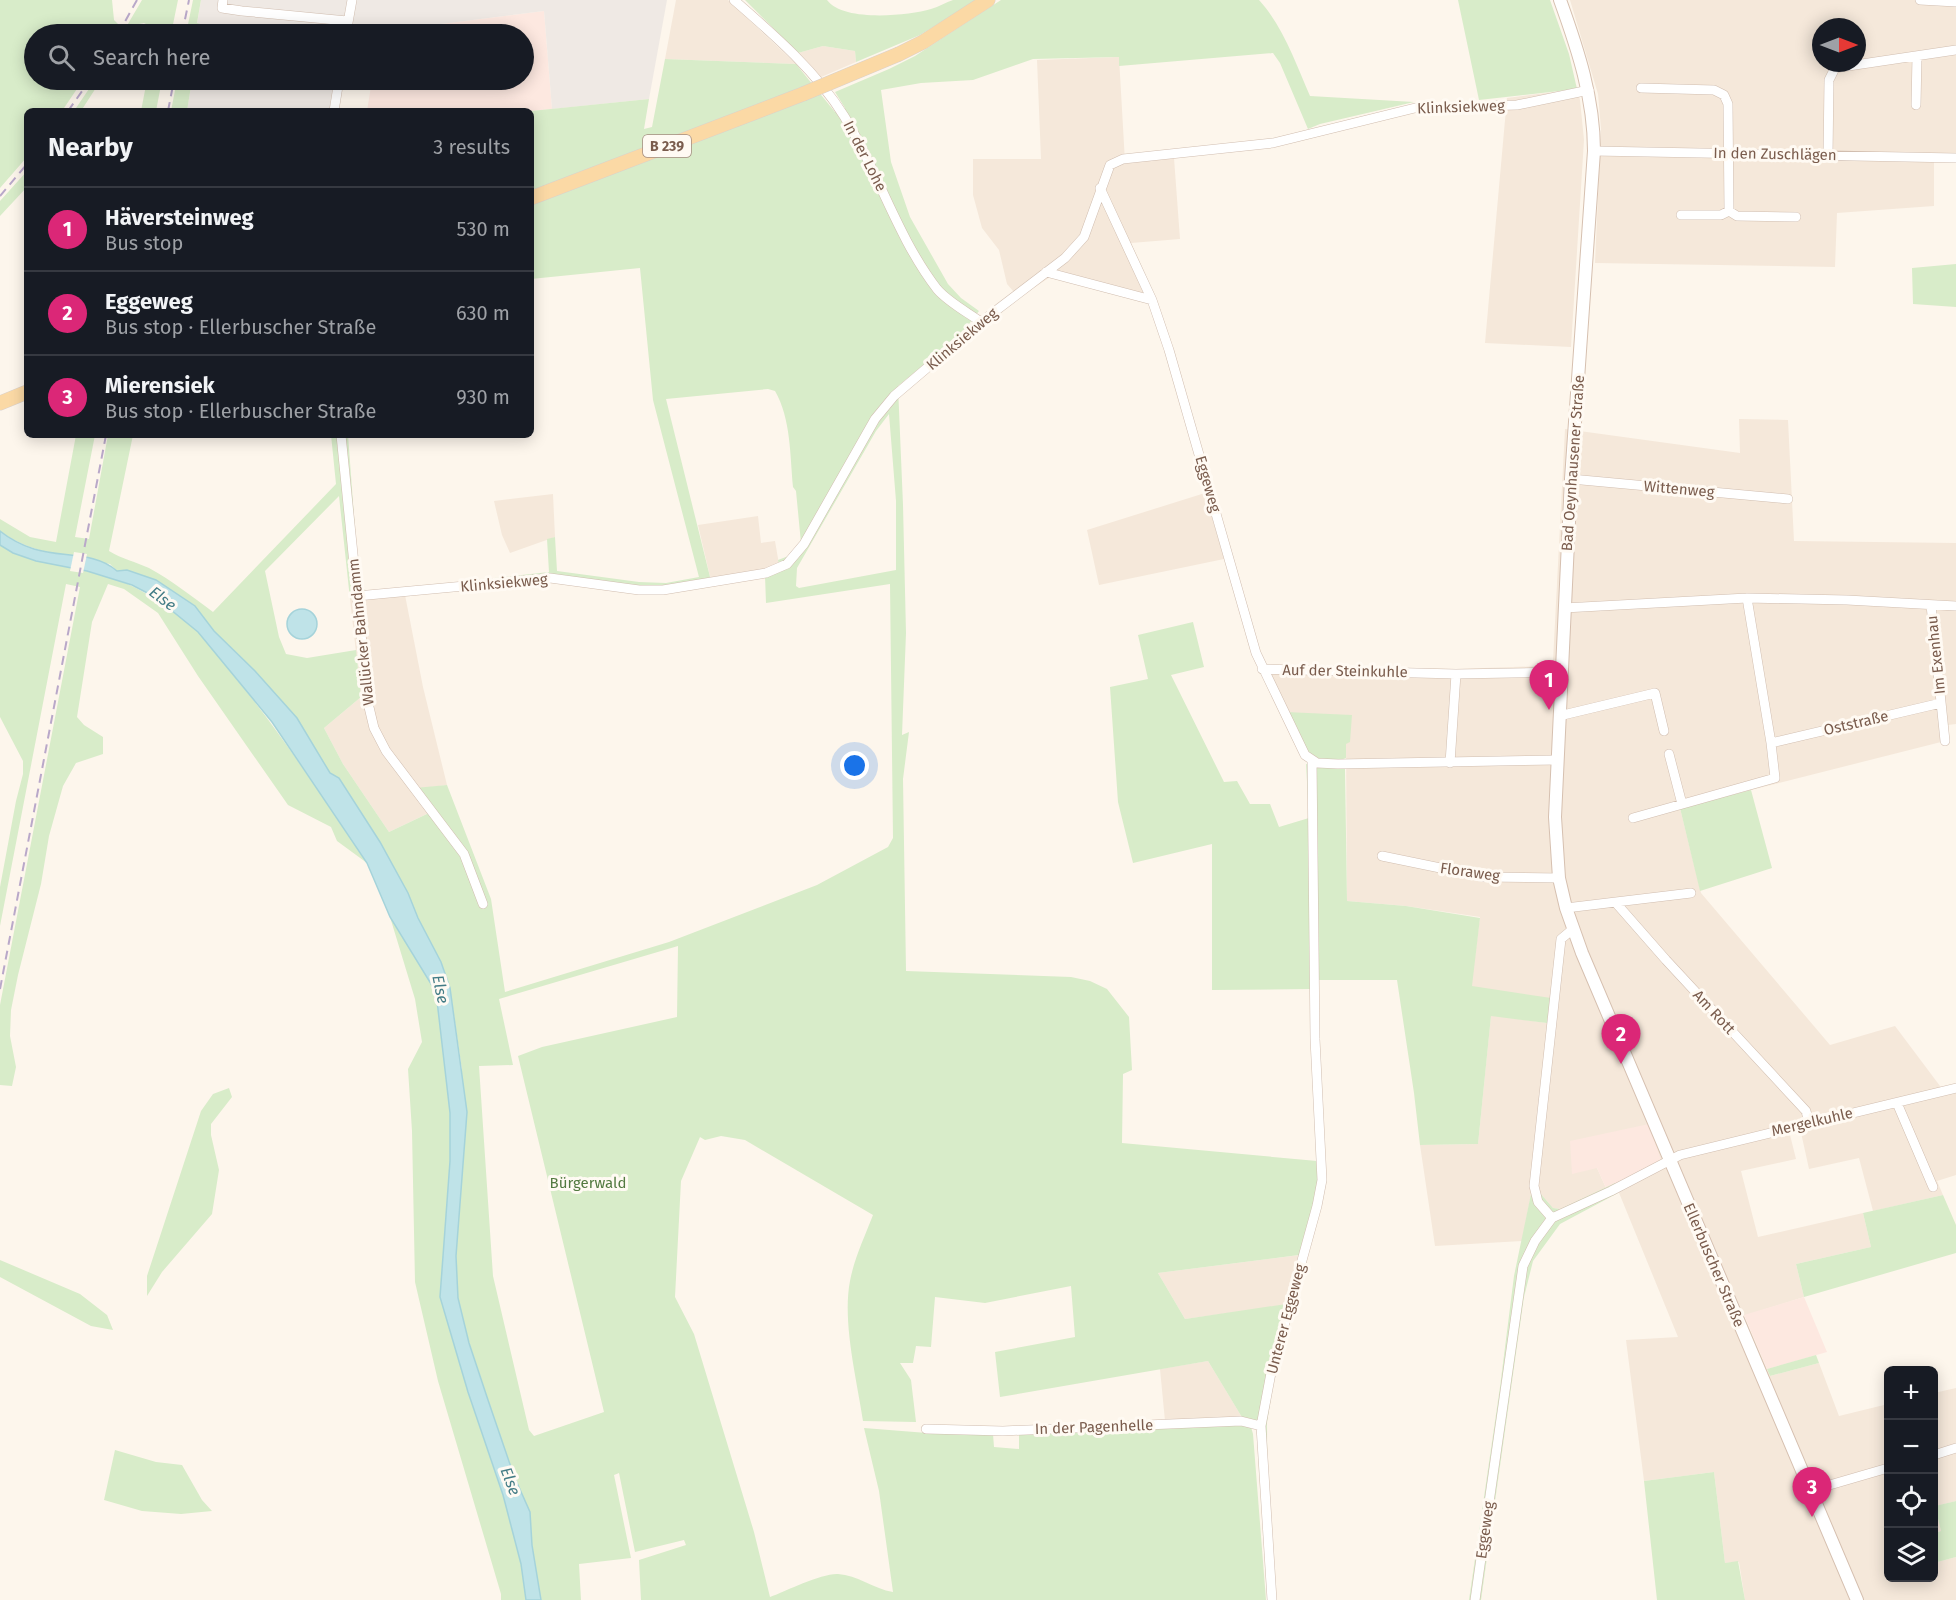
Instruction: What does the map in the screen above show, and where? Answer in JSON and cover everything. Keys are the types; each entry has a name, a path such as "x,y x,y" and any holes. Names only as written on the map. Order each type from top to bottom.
{"main road":[{"name":"B 239","path":"534,197 803,94 899,54 954,23 988,0"},
{"name":"Bad Oeynhausener Straße","path":"1560,0 1589,90 1594,151 1571,479 1555,817 1559,878 1573,929"},
{"path":"0,403 24,393"},
{"name":"Ellerbuscher Straße","path":"1573,929 1857,1600"}],"street":[{"path":"223,0 222,8 347,21"},
{"path":"347,24 352,0"},
{"name":"In der Lohe","path":"734,0 798,59 829,94 844,116 928,275 939,291 981,322"},
{"path":"1920,0 1956,2"},
{"path":"1828,156 1829,80 1835,68 1956,50"},
{"path":"1916,105 1917,56"},
{"path":"1641,88 1714,90 1724,95 1728,104 1730,211"},
{"path":"334,108 337,90"},
{"name":"Klinksiekweg","path":"357,596 550,578 639,590 663,590 766,573 787,564 804,543 881,411 894,396 981,322 1065,258 1084,237 1110,165 1123,159 1273,143 1415,108 1517,105 1589,90"},
{"name":"In den Zuschlägen","path":"1594,151 1956,158"},
{"name":"Eggeweg","path":"1100,188 1152,300 1169,350 1262,669"},
{"path":"1681,215 1721,215 1730,211"},
{"path":"1730,211 1737,216 1796,217"},
{"path":"1046,272 1152,300"},
{"name":"Wallücker Bahndamm","path":"341,438 368,703 374,728 386,751 464,854 483,904"},
{"name":"Wittenweg","path":"1571,479 1788,499"},
{"path":"1564,608 1747,598 1847,600 1956,606"},
{"path":"1633,818 1775,778 1747,598"},
{"name":"Im Exenhau","path":"1931,605 1945,741"},
{"name":"Auf der Steinkuhle","path":"1312,760 1303,752 1262,669 1456,674 1561,672"},
{"path":"1450,763 1456,674"},
{"path":"1559,716 1655,693 1664,731"},
{"name":"Oststraße","path":"1771,743 1941,703"},
{"path":"1669,754 1682,804"},
{"path":"1312,760 1338,764 1557,760"},
{"name":"Unterer Eggeweg","path":"1272,1600 1261,1426 1271,1373 1317,1206 1322,1179 1315,1039 1312,760"},
{"name":"Floraweg","path":"1382,856 1484,877 1559,878"},
{"path":"1566,908 1691,893"},
{"name":"Am Rott","path":"1616,903 1806,1111 1809,1123"},
{"path":"1552,1218 1538,1202 1534,1186 1561,939 1573,929"},
{"name":"Mergelkuhle","path":"1670,1161 1680,1155 1956,1088"},
{"path":"1897,1103 1934,1187"},
{"name":"Eggeweg","path":"1475,1600 1523,1266 1535,1241 1552,1218 1670,1161"},
{"name":"In der Pagenhelle","path":"926,1429 1003,1431 1241,1421 1253,1426 1261,1426"},
{"path":"1938,1454 1956,1448"},
{"path":"1809,1491 1884,1469"}],"shaded area":[{"path":"201,0 667,0 649,99 552,109 544,11 441,24 197,24"},
{"path":"676,0 728,0 796,64 665,59"},
{"path":"1570,0 1956,0 1956,161 1934,161 1934,206 1837,213 1835,267 1595,263 1601,129 1598,94"},
{"path":"544,11 552,109 534,111 534,108 367,108 370,90 534,90 534,24 440,24"},
{"path":"823,46 855,51 856,62 819,78 798,53"},
{"path":"1119,57 1125,162 1174,158 1180,239 1131,243 1156,301 1053,275 1019,298 1007,284 999,250 982,228 973,195 973,159 1041,159 1037,60"},
{"path":"1577,89 1584,140 1571,347 1485,343 1507,98"},
{"path":"190,90 332,90 329,108 187,108"},
{"path":"1739,419 1788,420 1794,541 1956,543 1956,724 1948,725 1949,740 1680,808 1701,893 1830,1045 1895,1026 1946,1094 1956,1092 1956,1175 1937,1181 1943,1195 1873,1211 1859,1158 1809,1169 1800,1128 1789,1131 1796,1159 1741,1171 1758,1237 1863,1213 1871,1247 1796,1264 1804,1297 1744,1316 1770,1376 1819,1363 1839,1416 1884,1405 1884,1582 1938,1582 1938,1562 1956,1557 1956,1600 1745,1600 1739,1562 1725,1563 1714,1472 1644,1481 1626,1340 1678,1337 1615,1183 1661,1160 1597,1168 1606,1188 1560,1209 1553,1208 1540,1193 1532,1189 1522,1241 1435,1246 1420,1145 1478,1144 1491,1015 1547,1023 1471,986 1480,917 1406,906 1347,901 1346,743 1286,712 1258,666 1456,669 1544,666 1553,661 1565,429 1740,453"},
{"path":"1205,493 1224,559 1099,585 1087,530"},
{"path":"553,494 555,537 510,553 502,535 494,501"},
{"path":"758,516 761,543 775,541 780,570 712,585 698,525"},
{"path":"405,595 423,687 447,785 416,789 433,811 389,832 343,764 324,728 361,697 350,599"},
{"path":"1649,1124 1661,1160 1606,1188 1597,1168 1572,1174 1570,1141"},
{"path":"1300,1255 1286,1305 1185,1319 1158,1273"},
{"path":"1804,1297 1827,1352 1767,1369 1744,1315"},
{"path":"1208,1361 1243,1419 1165,1421 1160,1369"},
{"path":"1956,1388 1956,1501 1938,1506 1938,1420 1938,1392"},
{"path":"1938,1516 1941,1531 1938,1532"}],"green space":[{"path":"0,0 112,0 114,20 118,24 24,24 24,90 76,90 64,108 24,108 24,160 0,188"},
{"path":"142,0 178,0 173,24 128,24"},
{"path":"193,0 201,0 197,23 200,24 188,24"},
{"path":"745,0 827,0 835,7 847,12 892,15 920,12 953,0 977,0 920,35 856,62 855,51 823,46 798,53"},
{"name":"Bürgerwald","path":"1001,0 1259,0 1282,33 1310,96 1414,102 1320,124 1308,129 1280,63 1273,53 1119,66 1119,57 1033,59 973,80 921,83 881,90 891,162 910,217 948,284 961,298 979,311 962,333 898,386 906,633 902,735 909,732 903,779 906,971 1071,977 1090,981 1107,989 1129,1017 1132,1070 1123,1074 1122,1143 1317,1161 1310,989 1212,990 1212,844 1133,863 1118,802 1110,687 1148,679 1138,635 1193,622 1204,667 1171,675 1224,782 1237,781 1250,804 1270,804 1279,827 1309,818 1306,764 1345,769 1347,901 1406,906 1480,918 1472,986 1551,998 1547,1023 1491,1016 1478,1144 1420,1145 1397,980 1319,980 1318,1038 1325,1164 1274,1377 1267,1423 1268,1600 1258,1422 1243,1419 1208,1361 1000,1397 995,1352 1075,1337 1071,1286 985,1303 935,1297 931,1347 916,1346 913,1363 900,1363 911,1380 916,1422 863,1421 851,1351 848,1297 854,1264 873,1215 745,1140 721,1136 705,1140 700,1137 681,1181 675,1297 694,1334 754,1532 770,1597 831,1574 852,1577 893,1592 879,1491 864,1428 927,1433 993,1434 994,1447 1019,1449 1019,1434 1237,1424 1251,1427 1253,1434 1266,1600 641,1600 639,1560 686,1545 684,1540 635,1552 619,1473 614,1475 631,1558 579,1564 581,1600 541,1600 532,1545 530,1512 514,1476 488,1400 469,1343 458,1298 455,1256 460,1193 462,1070 450,988 441,962 408,893 380,842 339,778 330,773 297,718 255,671 214,631 195,606 156,580 127,570 117,571 110,564 39,550 12,539 0,531 0,519 30,537 56,542 75,438 94,438 75,537 89,539 107,438 132,438 109,551 149,568 213,612 336,484 331,438 348,438 359,583 369,592 549,572 547,539 555,537 557,571 639,582 666,583 699,577 653,400 640,268 534,279 534,111 649,99 644,129 652,127 665,59 796,64 835,112 845,108 835,92 915,56","holes":["768,389 775,391 787,425 801,543 791,555 778,560 780,570 765,576 766,603 890,584 893,838 888,847 817,885 669,942 505,992 491,899 447,785 415,788 429,813 389,832 343,764 324,728 361,697 356,650 307,658 286,654 279,637 265,571 339,496 350,599 550,579 663,592 712,585 666,399","889,414 896,501 896,570 799,588 796,586 797,568 876,431","678,946 677,1017 542,1047 518,1056 604,1412 534,1436 529,1430 493,1276 479,1066 513,1065 499,999","1299,1255 1286,1304 1185,1319 1158,1273"]},
{"path":"1458,0 1550,0 1569,54 1577,89 1479,100"},
{"path":"88,90 95,90 83,108 76,108"},
{"path":"145,90 160,90 157,108 142,108"},
{"path":"175,90 190,90 187,108 172,108"},
{"path":"24,174 24,190 0,216 0,201"},
{"path":"1956,264 1956,307 1913,304 1912,268"},
{"path":"0,545 32,559 118,580 150,596 191,625 214,649 272,725 367,863 337,841 331,827 288,805 198,676 158,613 124,589 108,584 92,622 77,717 84,725 103,737 103,754 76,763 63,786 49,836 41,884 11,1010 10,1036 16,1067 12,1086 0,1085 0,1005 80,587 66,584 0,926 0,887 23,774 23,761 0,717"},
{"path":"1286,712 1352,715 1350,742 1346,744 1346,758 1327,761 1309,755"},
{"path":"1751,790 1772,868 1700,891 1680,808"},
{"path":"390,917 436,992 450,1113 450,1161 440,1297 468,1392 503,1495 521,1564 526,1600 501,1600 438,1381 415,1282 412,1131 408,1069 422,1042 415,999"},
{"path":"229,1088 232,1097 211,1124 211,1135 219,1170 212,1214 162,1272 147,1296 147,1276 201,1111 213,1094"},
{"path":"1615,1183 1618,1193 1560,1224 1533,1261 1524,1297 1481,1600 1469,1600 1514,1276 1532,1189 1540,1193 1553,1208 1560,1209"},
{"path":"1943,1195 1956,1225 1956,1253 1804,1297 1796,1264 1871,1247 1863,1213"},
{"path":"0,1260 80,1294 107,1315 113,1330 91,1326 0,1277"},
{"path":"1816,1355 1819,1363 1770,1376 1767,1369"},
{"path":"115,1450 156,1462 182,1465 202,1500 212,1511 181,1514 142,1511 104,1500"},
{"path":"1714,1472 1725,1563 1738,1561 1745,1600 1657,1600 1644,1481"},
{"path":"1956,1501 1956,1557 1938,1562 1938,1532 1941,1531 1938,1505"}],"water":[{"name":"Else","path":"0,531 16,542 34,549 98,560 117,571 127,570 156,580 195,606 214,631 255,671 297,718 330,773 339,778 380,842 408,893 441,962 450,988 467,1112 456,1256 458,1298 469,1343 488,1400 514,1476 530,1512 532,1545 541,1600 526,1600 521,1564 503,1495 468,1392 440,1297 450,1161 450,1113 436,992 390,917 367,863 272,722 198,632 155,597 132,585 87,571 36,561 13,553 0,545"},
{"path":"302,609 313,613 317,624 313,635 302,639 291,635 287,624 291,613"}],"pier":[{"path":"74,552 87,554 83,573 70,571"}],"railway":[{"path":"124,24 137,0"},
{"path":"184,24 189,0"},
{"path":"70,108 83,90"},
{"path":"169,108 172,90"},
{"path":"0,196 24,168"},
{"path":"0,989 105,438"}],"place":[{"name":"Häversteinweg","path":"1549,710"},
{"name":"Eggeweg","path":"1621,1064"},
{"name":"Mierensiek","path":"1812,1517"}]}
